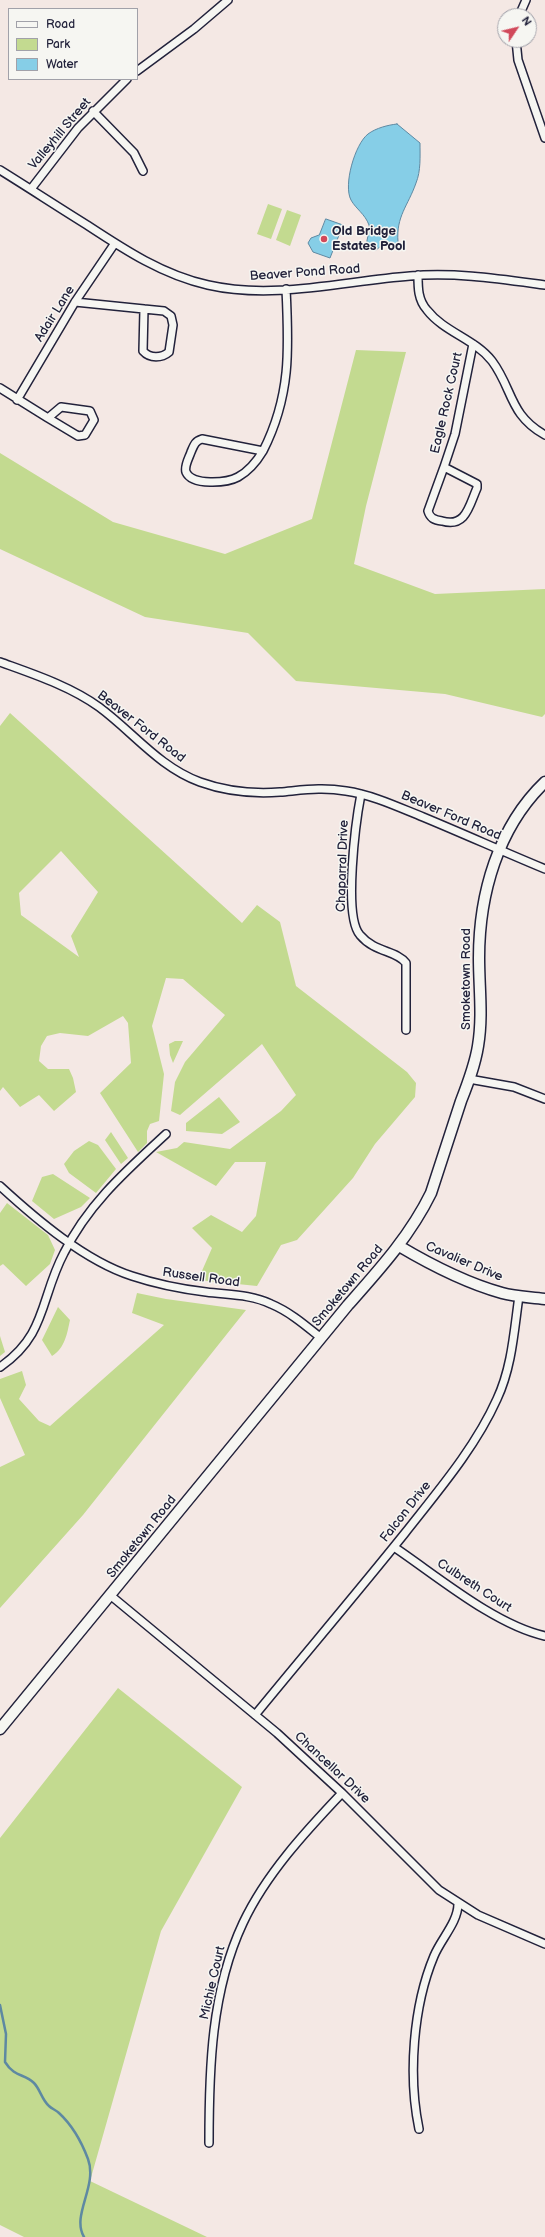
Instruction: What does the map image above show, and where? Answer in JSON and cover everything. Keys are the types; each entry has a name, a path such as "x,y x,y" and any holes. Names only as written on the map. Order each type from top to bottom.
{"main road":[{"name":"Smoketown Road","path":"0,1729 321,1338 399,1246 415,1223 430,1193 469,1079 481,1030 479,960 481,919 490,875 499,849 517,816 545,782"},
{"name":"Cavalier Drive","path":"399,1246 455,1276 503,1293 545,1299"}],"street":[{"path":"138,70 194,29 228,0"},
{"path":"517,48 518,60 545,138"},
{"name":"Valleyhill Street","path":"30,189 58,152 93,111 126,80"},
{"path":"93,111 134,153 143,171"},
{"name":"Beaver Pond Road","path":"0,170 115,243 153,265 194,281 238,289 286,289 418,275 475,276 545,285"},
{"name":"Adair Lane","path":"18,400 76,302 115,243"},
{"path":"418,275 419,295 426,309 473,344 492,361 513,405 521,415 545,434"},
{"path":"263,451 202,438 194,444 185,466 186,471 191,478 198,480 228,481 249,469 263,451 278,419 285,385 287,328 286,289"},
{"path":"76,302 164,311 171,316 173,325 169,352 166,355 157,357 146,354 144,351 144,309"},
{"name":"Eagle Rock Court","path":"444,467 477,484 477,488 463,518 456,523 451,524 435,520 428,511 455,434 473,344"},
{"path":"0,388 18,400 48,418 78,436 82,436 92,425 94,420 93,415 88,410 70,407 61,407 48,418"},
{"name":"Beaver Ford Road","path":"0,662 55,683 86,699 122,726 165,763 198,781 240,791 280,792 310,788 326,788 361,794 382,800 545,869"},
{"name":"Chaparral Drive","path":"361,794 353,842 353,919 358,934 367,943 376,949 397,955 406,963 406,1030"},
{"path":"469,1079 514,1087 545,1099"},
{"path":"0,1367 22,1349 32,1336 39,1322 55,1272 69,1243 107,1190 166,1134"},
{"name":"Russell Road","path":"0,1186 69,1243 109,1267 149,1282 186,1290 236,1294 270,1303 292,1314 321,1338"},
{"name":"Falcon Drive","path":"255,1715 394,1547 459,1462 488,1418 498,1399 512,1349 519,1296"},
{"name":"Culbreth Court","path":"394,1547 498,1618 518,1628 545,1636"},
{"name":"Chancellor Drive","path":"110,1595 255,1715 342,1792 422,1875 458,1904 498,1925 545,1944"},
{"name":"Michie Court","path":"209,2143 209,2092 215,2022 223,1981 236,1940 247,1915 266,1884 308,1830 342,1792"},
{"path":"419,2129 413,2096 413,2072 421,2001 434,1957 458,1913 458,1904"}],"green space":[{"path":"268,204 282,209 271,239 257,234"},
{"path":"287,210 301,215 290,246 276,240"},
{"path":"356,350 406,352 366,506 354,564 435,594 545,589 545,714 542,717 445,694 296,681 248,633 145,617 0,549 0,453 113,522 225,554 312,519"},
{"path":"10,713 242,923 257,905 280,922 296,986 407,1072 416,1083 415,1097 375,1144 353,1178 297,1240 281,1245 257,1286 198,1280 212,1248 192,1228 211,1215 242,1232 256,1216 266,1162 235,1162 216,1186 156,1152 177,1148 184,1142 230,1149 281,1111 296,1095 262,1044 180,1115 171,1111 175,1082 185,1062 225,1015 183,979 166,978 152,1026 164,1074 159,1121 150,1124 147,1131 147,1143 138,1152 100,1093 131,1063 128,1023 123,1016 88,1036 60,1033 47,1036 41,1046 39,1061 48,1069 69,1069 73,1078 76,1092 54,1111 39,1095 20,1107 3,1087 0,1091 0,726","holes":["61,851 98,892 71,936 79,957 21,915 19,893"]},
{"path":"175,1041 183,1041 173,1063 170,1055 169,1044"},
{"path":"219,1097 240,1122 222,1134 186,1131 186,1123"},
{"path":"111,1132 128,1158 121,1164 105,1140"},
{"path":"89,1141 98,1145 116,1169 96,1193 69,1173 64,1164 74,1151"},
{"path":"53,1174 90,1198 81,1207 54,1219 32,1201 42,1177"},
{"path":"7,1203 48,1235 55,1250 50,1264 26,1286 3,1264 0,1266 0,1213"},
{"path":"137,1293 166,1299 246,1310 83,1515 0,1608 0,1467 25,1455 0,1398 0,1379 22,1371 26,1385 19,1399 39,1421 50,1426 164,1325 132,1313"},
{"path":"58,1307 70,1320 63,1345 52,1356 42,1340"},
{"path":"0,1336 5,1352 0,1356"},
{"path":"118,1688 242,1787 161,1931 90,2181 207,2237 24,2237 0,2225 0,1838"}],"water":[{"path":"397,124 420,143 419,174 413,191 403,211 399,225 398,242 393,245 381,246 376,250 368,249 367,243 369,225 351,200 348,185 349,175 355,155 363,139 375,130"},
{"name":"Old Bridge Estates Pool","path":"326,219 343,225 330,258 313,252 308,243 311,238 319,235"}],"waterway":[{"path":"0,2005 6,2034 5,2062 12,2071 34,2083 47,2104 64,2118 80,2141 88,2159 90,2179 81,2219 81,2228 84,2237"}],"place":[{"name":"Old Bridge Estates Pool","path":"324,239"}]}
